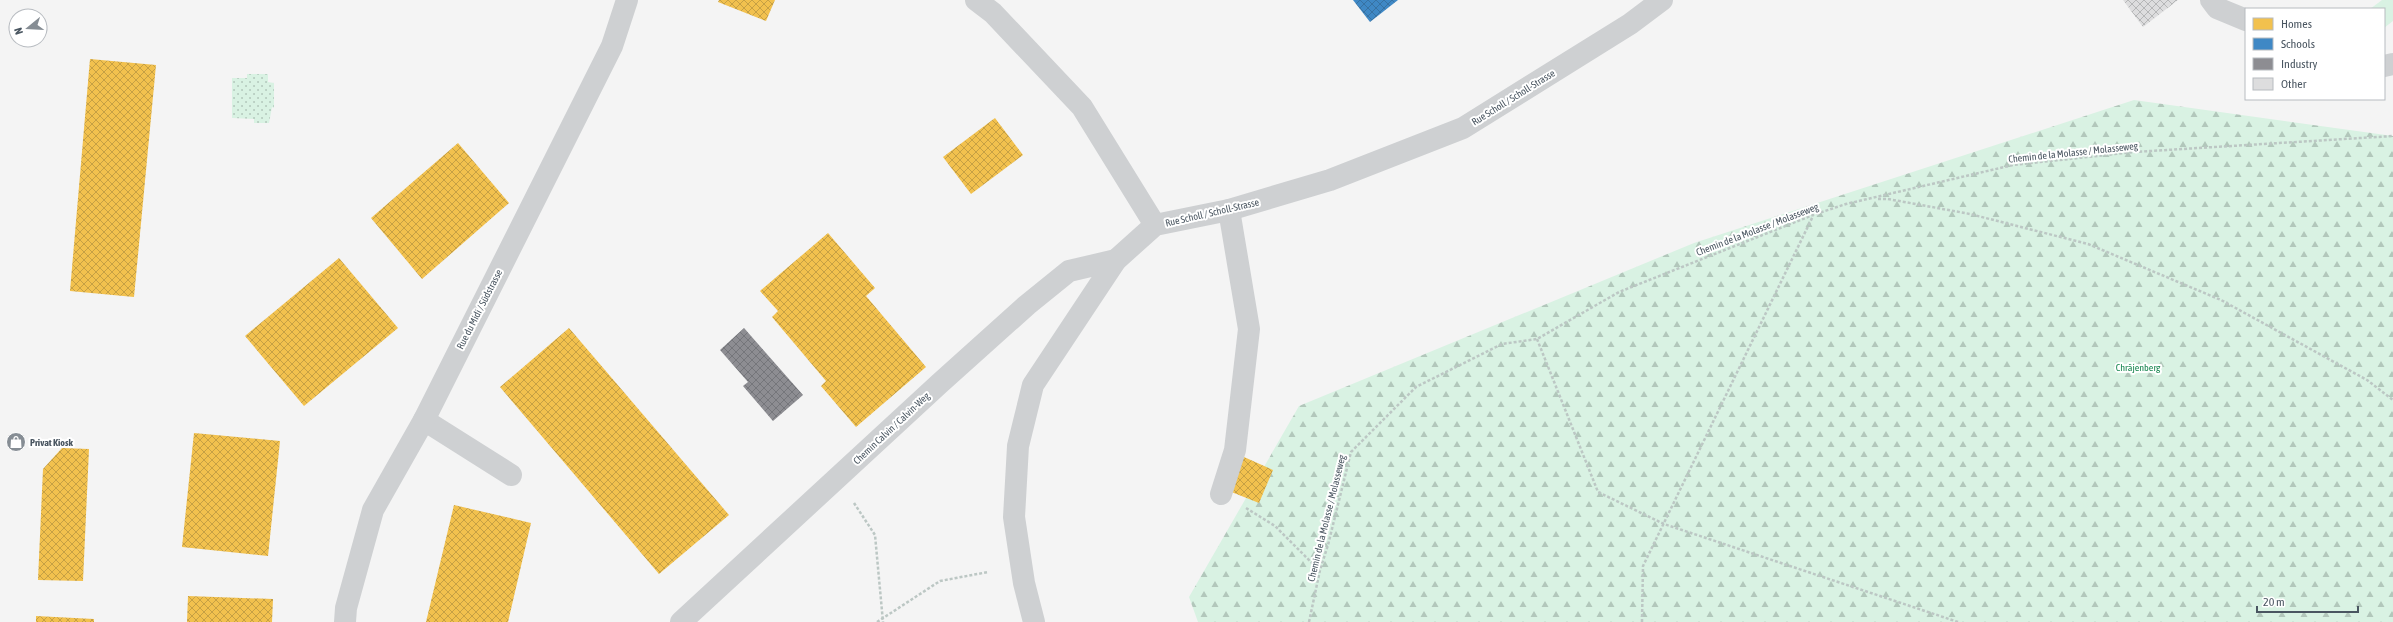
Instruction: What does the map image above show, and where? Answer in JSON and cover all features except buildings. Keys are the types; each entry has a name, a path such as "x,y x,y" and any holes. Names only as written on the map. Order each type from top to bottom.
{"street":[{"name":"Rue du Midi / Südstrasse","path":"345,622 346,608 373,510 424,420 612,46 626,0"},
{"path":"976,0 993,13 1082,107 1156,225"},
{"name":"Rue Scholl / Scholl-Strasse","path":"1034,622 1024,584 1014,517 1018,446 1033,384 1116,260 1156,225 1230,210 1330,180 1463,128 1630,24 1662,0"},
{"path":"2211,0 2218,8 2245,20"},
{"path":"1221,494 1235,450 1249,329 1230,210"},
{"name":"Chemin Calvin / Calvin-Weg","path":"681,622 837,477 1027,305 1070,271 1116,260"},
{"path":"424,420 511,476"}],"path":[{"name":"Chemin de la Molasse / Molasseweg","path":"1309,622 1320,570 1328,545 1351,452 1416,387 1502,344 1537,339 1619,292 1813,215 1846,204 2013,165 2134,152 2393,136"},
{"path":"1872,199 1888,199 1970,214 2088,244 2221,300 2367,380 2393,400"},
{"path":"1642,622 1643,566 1813,215"},
{"path":"1537,339 1598,492 1664,524 1958,622"},
{"path":"837,477 875,536 883,622"},
{"path":"1221,494 1276,526 1320,570"},
{"path":"877,622 940,581 988,572"}],"green space":[{"path":"2382,0 2393,0 2393,21 2385,27 2385,8 2371,8"},
{"path":"247,74 268,74 268,82 274,83 274,108 272,107 269,123 254,123 254,119 232,118 232,78 247,78"},
{"name":"Chräjenberg","path":"2134,100 2393,136 2393,622 1198,622 1189,597 1299,406 1694,243"}],"place":[{"name":"Privat Kiosk","path":"16,442"}]}
